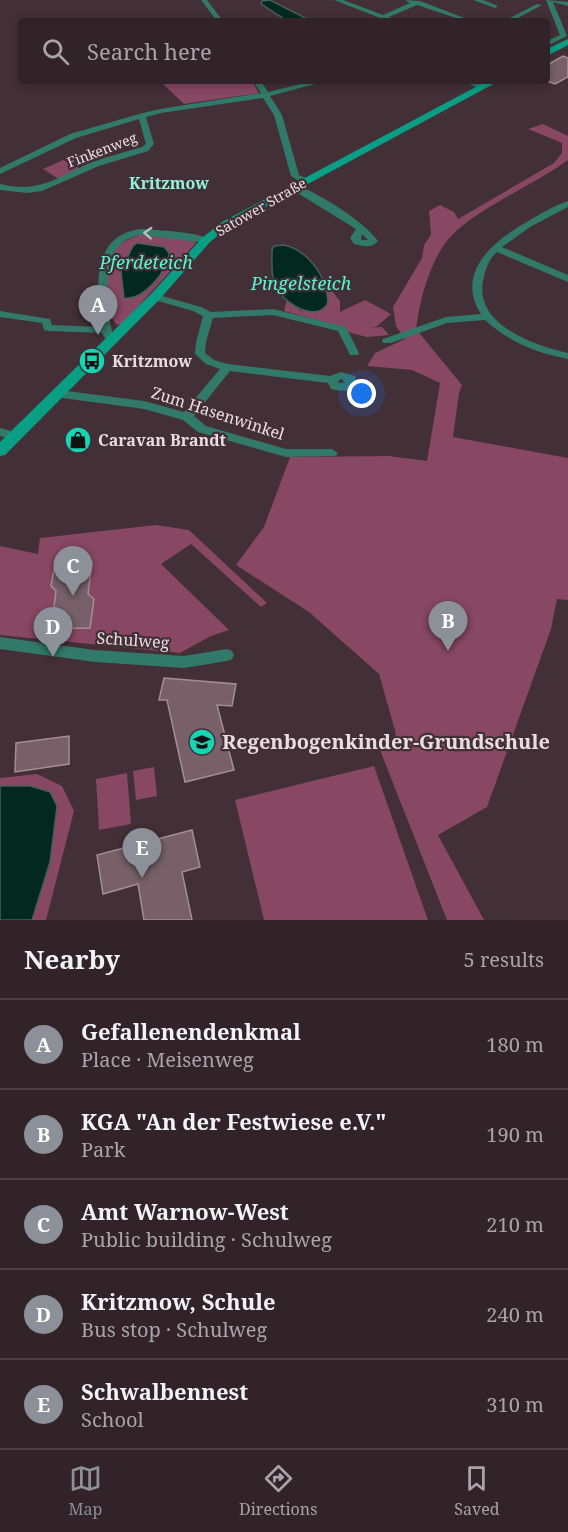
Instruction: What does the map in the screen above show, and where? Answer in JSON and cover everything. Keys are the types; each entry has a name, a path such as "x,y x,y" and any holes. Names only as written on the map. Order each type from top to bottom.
{"main road":[{"path":"550,51 568,42"},
{"name":"Satower Straße","path":"0,451 59,394 109,336 155,297 206,240 226,224 488,84"}],"street":[{"path":"204,0 218,18"},
{"path":"337,0 384,17 419,1"},
{"path":"408,0 419,1 462,18"},
{"path":"476,0 495,6"},
{"path":"549,0 564,36 550,43"},
{"path":"556,0 568,2"},
{"path":"512,18 536,2 551,8"},
{"path":"259,84 278,116 295,176 305,181"},
{"name":"Finkenweg","path":"0,171 73,136 142,116 182,106 265,95 310,84"},
{"path":"474,84 483,87"},
{"name":"Finkenweg","path":"0,187 22,192 31,191 46,187 95,164 146,149 150,144 142,116"},
{"path":"294,187 361,229"},
{"path":"568,204 544,215 489,254 477,278 475,288 480,306 487,317 499,328 524,343 568,356"},
{"path":"0,314 46,321 48,328 109,336 103,273 106,259 112,248 125,237 144,231 206,240"},
{"path":"496,248 568,279"},
{"path":"155,297 198,309 209,315 273,312 342,329 354,353"},
{"path":"209,315 200,354 210,362 227,367 332,380"},
{"path":"387,341 446,320 487,317"},
{"path":"187,417 227,367"},
{"name":"Zum Hasenwinkel","path":"59,394 144,405 187,417 202,429 286,453 332,453"},
{"path":"0,432 15,436"},
{"name":"Schulweg","path":"0,643 95,656 184,662 227,655"}],"shaded area":[{"path":"163,84 254,84 259,93 184,104"},
{"path":"543,124 568,136 568,160 496,203 455,232 439,252 433,264 420,304 416,329 462,385 453,437 568,458 568,600 557,599 551,629 487,807 438,835 484,920 447,920 378,745 393,739 396,734 379,674 309,612 236,565 264,527 290,457 389,456 427,461 440,383 412,370 367,366 375,353 405,339 396,326 393,307 422,258 424,245 431,235 429,211 440,205 454,212 458,219 554,163 562,153 562,143 528,129"},
{"path":"63,160 83,170 62,181 43,169"},
{"path":"144,234 196,243 122,324 117,325 111,315 108,302 109,263 117,248 124,242"},
{"path":"324,281 340,301 340,312 365,300 391,314 376,327 369,328 382,327 389,335 367,337 351,333 339,326 284,311 287,300 301,311 328,300"},
{"path":"156,525 189,530 267,603 261,607 191,544 161,564 229,630 211,636 180,653 0,635 0,546 38,554 40,538"},
{"path":"374,766 428,920 264,920 235,800"},
{"path":"154,767 157,796 136,800 133,771"},
{"path":"127,773 131,824 99,830 96,779"},
{"path":"37,774 62,786 74,811 46,920 0,920 0,778"}],"water":[{"path":"270,0 305,18 282,18 261,4 262,1"},
{"name":"Pferdeteich","path":"137,243 164,247 169,253 168,260 159,276 146,290 131,298 124,298 121,271 133,246"},
{"name":"Pingelsteich","path":"284,245 305,256 321,275 328,301 327,305 319,311 311,312 295,306 277,289 272,275 272,250 274,246"},
{"path":"0,786 30,786 50,792 57,806 50,862 32,920 0,920"}],"building":[{"path":"563,56 568,58 568,77 555,84 550,82 550,63"},
{"path":"92,562 88,594 94,599 90,628 51,629 56,591 51,586 55,564"},
{"name":"Regenbogenkinder-Grundschule","path":"164,678 236,684 232,706 217,705 234,770 185,782 167,700 159,700"},
{"path":"69,736 69,764 15,772 16,743"},
{"path":"192,830 200,867 182,872 192,920 144,920 138,884 103,894 97,855"}],"place":[{"name":"Gefallenendenkmal","path":"98,335"},
{"name":"Kritzmow","path":"92,361"},
{"name":"Caravan Brandt","path":"78,440"},
{"name":"Amt Warnow-West","path":"73,596"},
{"name":"KGA \"An der Festwiese e.V.\"","path":"448,651"},
{"name":"Kritzmow, Schule","path":"53,657"},
{"name":"Regenbogenkinder-Grundschule","path":"202,742"},
{"name":"Schwalbennest","path":"142,878"}],"district":[{"name":"Kritzmow","path":"169,183"}]}
